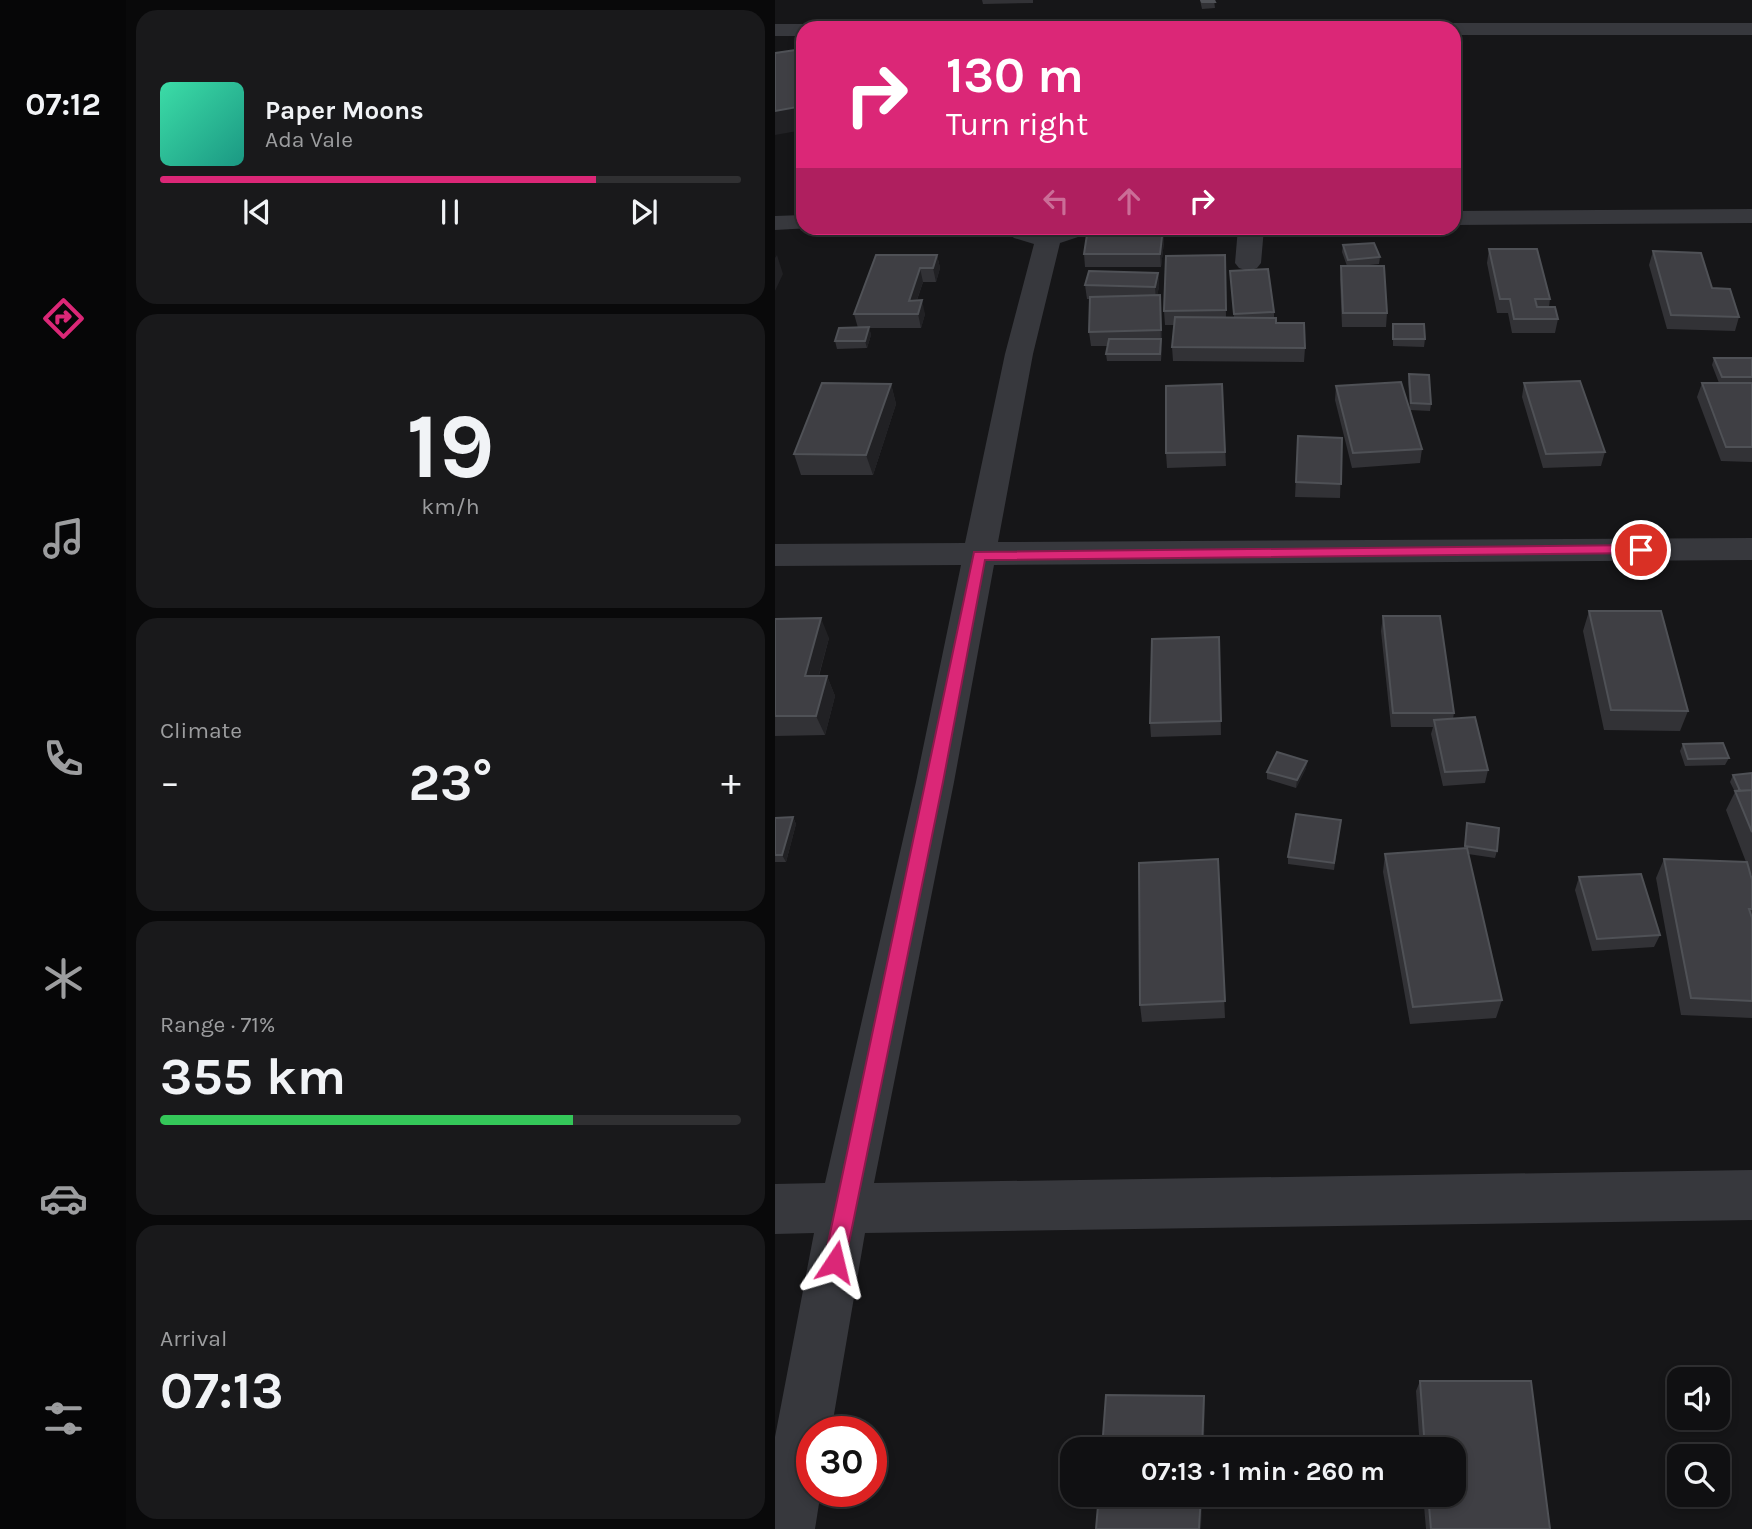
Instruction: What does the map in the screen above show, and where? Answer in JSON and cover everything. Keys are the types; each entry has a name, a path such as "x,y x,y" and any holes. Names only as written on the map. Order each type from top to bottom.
{"street":[{"path":"1461,29 1752,29"},
{"path":"775,30 796,30"},
{"path":"1461,218 1752,216"},
{"path":"775,223 796,222"},
{"path":"786,1529 844,1209 935,782 1019,354 1046,235"},
{"path":"1248,263 1250,235"},
{"path":"775,555 1752,549"},
{"path":"775,1209 1752,1195"}],"building":[{"path":"796,50 796,107 775,111 775,53"},
{"path":"1087,235 1162,235 1160,254 1084,254"},
{"path":"1374,243 1380,257 1348,260 1343,245"},
{"path":"1489,249 1537,249 1550,299 1535,299 1537,307 1555,307 1558,319 1514,319 1510,299 1500,299"},
{"path":"1653,251 1701,253 1712,288 1730,289 1739,317 1671,315"},
{"path":"876,255 937,255 933,268 920,268 909,301 922,300 918,314 854,314"},
{"path":"1225,255 1226,310 1164,311 1166,256"},
{"path":"1341,266 1384,266 1387,313 1343,313"},
{"path":"1268,269 1274,312 1234,314 1230,271"},
{"path":"1089,271 1158,273 1155,287 1085,285"},
{"path":"1160,295 1161,330 1089,332 1090,297"},
{"path":"1175,317 1276,318 1276,323 1304,323 1305,348 1172,347"},
{"path":"1393,324 1424,324 1425,339 1393,339"},
{"path":"869,327 865,341 835,341 839,328"},
{"path":"1109,339 1161,339 1160,354 1106,354"},
{"path":"1714,358 1752,358 1752,377 1722,377"},
{"path":"1409,374 1429,375 1431,404 1411,403"},
{"path":"1580,381 1605,452 1546,454 1524,383"},
{"path":"1401,382 1422,449 1353,453 1336,386"},
{"path":"822,383 891,384 866,455 794,454"},
{"path":"1702,383 1752,383 1752,447 1726,447"},
{"path":"1222,384 1225,452 1166,453 1166,386"},
{"path":"1298,436 1342,438 1341,484 1296,482"},
{"path":"1589,611 1661,611 1688,711 1611,710"},
{"path":"1383,616 1440,616 1454,713 1393,713"},
{"path":"821,618 805,676 827,676 816,716 775,716 775,619"},
{"path":"1219,637 1221,721 1150,723 1152,639"},
{"path":"1475,717 1488,770 1445,772 1434,720"},
{"path":"1723,743 1729,758 1688,759 1683,744"},
{"path":"1277,752 1307,761 1297,780 1267,772"},
{"path":"1752,773 1752,790 1740,791 1733,775"},
{"path":"1752,790 1752,832 1735,791"},
{"path":"1296,814 1341,820 1334,863 1288,857"},
{"path":"793,817 782,855 775,855 775,818"},
{"path":"1467,823 1499,828 1497,851 1465,846"},
{"path":"1467,848 1502,1000 1413,1007 1385,854"},
{"path":"1218,859 1225,1001 1140,1005 1139,863"},
{"path":"1664,859 1747,862 1752,880 1752,909 1749,909 1752,918 1752,1001 1691,998"},
{"path":"1641,874 1660,935 1597,939 1579,877"},
{"path":"1420,1381 1531,1381 1550,1529 1431,1529 1429,1507 1466,1507 1466,1437 1424,1437"},
{"path":"1106,1395 1204,1396 1202,1437 1103,1437"},
{"path":"1098,1507 1200,1507 1199,1529 1096,1529"}],"route":[{"path":"835,1262 935,782 979,555 1641,550"}]}
